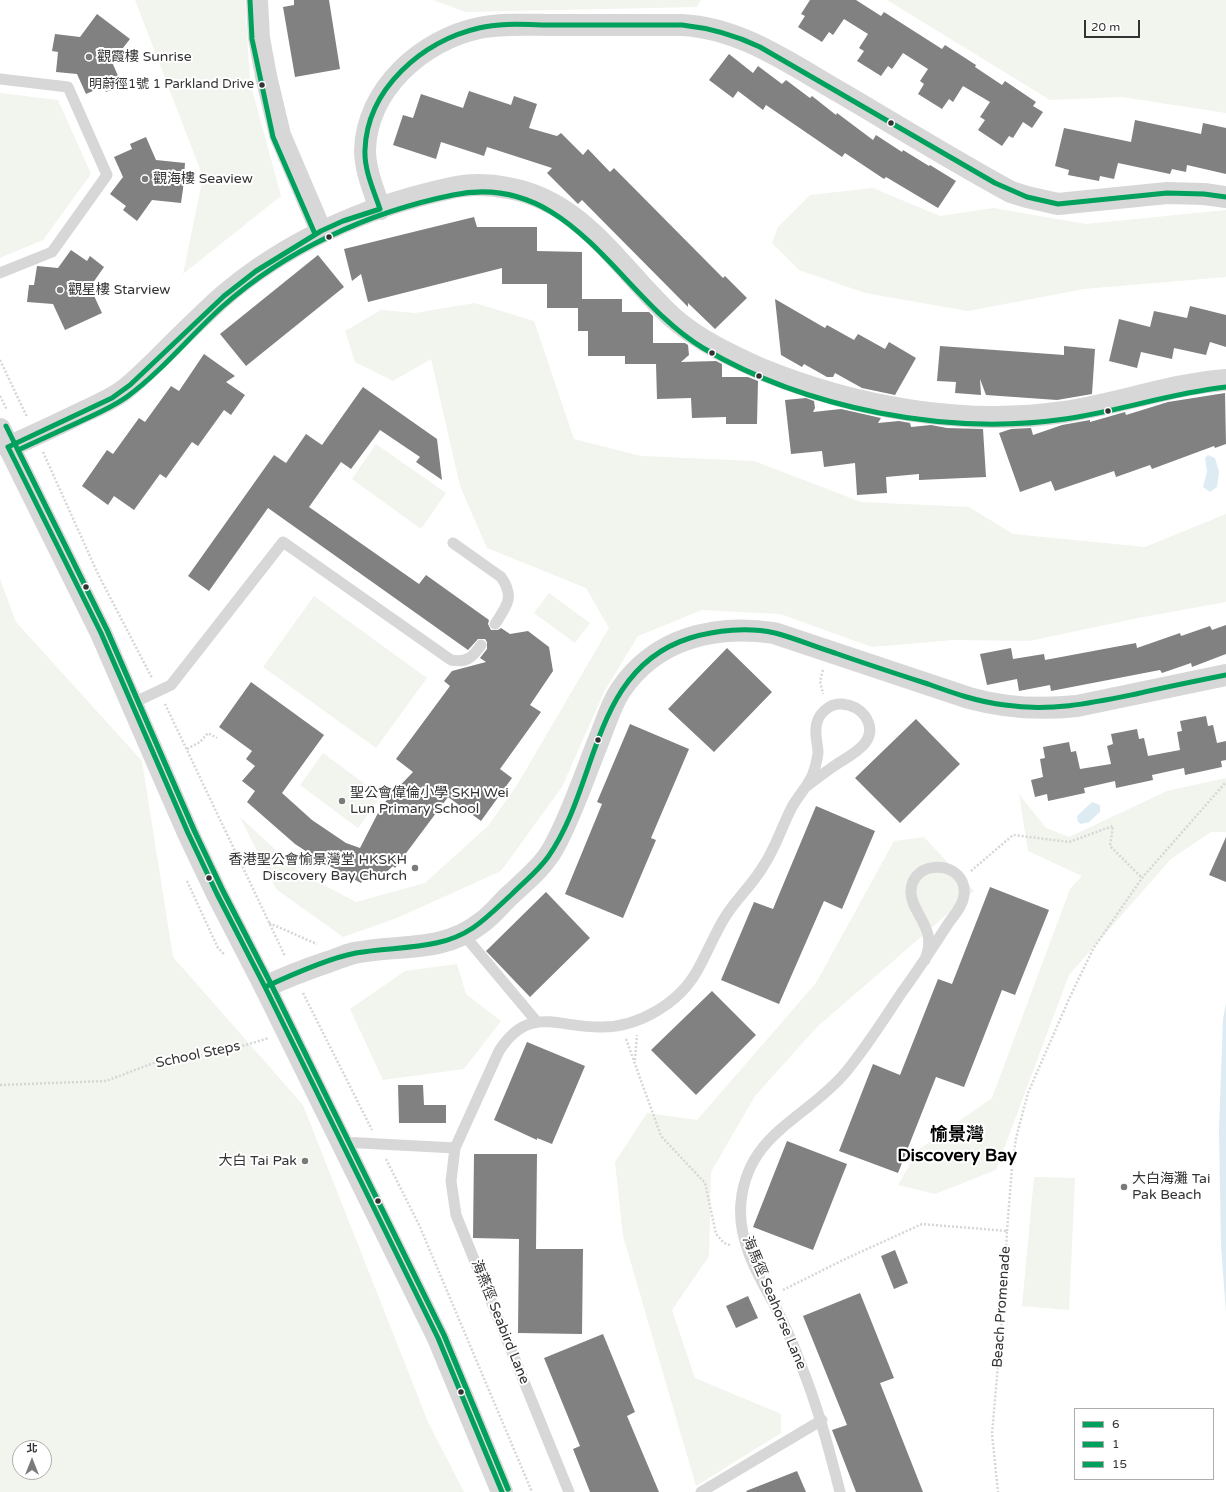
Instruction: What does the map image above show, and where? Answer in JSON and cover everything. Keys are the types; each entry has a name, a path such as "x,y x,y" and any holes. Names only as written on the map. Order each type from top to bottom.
{"street":[{"path":"257,0 262,53 280,135 321,231"},
{"path":"380,209 366,163 366,145 373,113 388,87 414,59 439,42 466,31 512,25 682,25 709,28 724,32 771,53 1000,186 1026,197 1043,201 1072,203 1185,193 1226,197"},
{"path":"502,1492 438,1338 370,1203 342,1142 265,986 217,894 188,833 133,702 101,633 4,438 36,434 122,392 229,292 267,264 321,231 343,221 380,209 428,194 463,186 498,186 533,194 550,201 580,221 673,318 709,343 777,375 870,402 951,415 1045,415 1090,407 1180,386 1226,380"},
{"path":"265,986 293,974 353,953 444,943 464,934 488,917 538,869 553,849 564,827 620,692 640,668 653,657 682,641 724,630 749,630 774,633 969,698 1021,708 1059,708 1077,706 1226,675"}],"lane":[{"path":"0,79 68,87 107,175 52,252 0,273"},
{"path":"133,702 171,685 283,542 451,660 461,662 468,660 474,656 481,645"},
{"path":"453,543 501,577 505,583 509,597 508,604 495,624"},
{"name":"海燕徑 Seabird Lane","path":"569,1492 456,1215 451,1181 455,1148 461,1132 502,1046 508,1037 521,1027 537,1022 602,1027 620,1025 638,1020 655,1012 670,1002 695,975 726,915 765,865 792,806 807,786 816,764 818,752 816,728 819,717 827,708 838,704 850,704 860,710 867,720 869,732 866,743 858,752 807,786"},
{"name":"海馬徑 Seahorse Lane","path":"840,1492 822,1420 789,1336 746,1245 742,1228 741,1203 746,1179 756,1156 771,1136 810,1106 845,1073 925,960 961,906 964,895 961,880 956,873 945,867 933,866 922,871 914,880 910,891 913,903 925,923 928,935 930,947 925,960"},
{"path":"464,934 537,1022"},
{"path":"342,1142 455,1148"},
{"path":"701,1492 822,1420"}],"path":[{"path":"0,360 36,434 98,574 159,691 293,974 420,1226 532,1492"},
{"path":"827,708 820,681 829,651"},
{"path":"187,749 200,742 208,733 217,738"},
{"path":"1007,1231 1014,1153 1028,1093 1069,999 1093,949 1142,878 1226,782"},
{"path":"961,880 1013,835 1069,842 1114,826 1110,846 1142,878"},
{"path":"268,922 320,946"},
{"path":"635,1063 638,1020"},
{"path":"620,1025 661,1136 705,1183 716,1234 724,1243 729,1245 735,1247 746,1245"},
{"name":"School Steps","path":"0,1085 106,1081 164,1059 215,1054 255,1042"},
{"name":"Beach Promenade","path":"770,1297 844,1260 922,1224 1007,1231 1004,1295 992,1434 998,1492"}],"shaded area":[{"path":"135,0 245,0 250,82 281,196 183,274 203,177"},
{"path":"433,0 701,0 697,7 466,12"},
{"path":"887,0 1226,0 1226,113 1122,97 1050,100"},
{"path":"0,93 58,100 91,174 43,240 0,258"},
{"path":"873,188 940,216 993,208 1086,224 1226,210 1226,277 1084,289 968,311 865,293 799,270 772,243 778,227 810,195"},
{"path":"475,303 534,321 574,439 641,456 754,461 861,502 969,507 1013,534 1145,547 1226,514 1226,602 1143,617 1029,641 953,640 872,647 780,614 702,610 638,636 604,692 562,787 501,871 397,918 343,937 276,889 240,817 301,873 356,902 425,883 488,826 517,785 609,628 586,588 487,548 460,486 431,359 393,381 355,362 345,331 381,310 415,313"},
{"path":"376,444 446,493 421,529 352,479"},
{"path":"1208,455 1215,458 1219,472 1217,487 1210,492 1203,487 1207,472 1205,458"},
{"path":"0,579 16,622 142,761 173,957 303,1105 428,1422 464,1492 0,1492"},
{"path":"549,593 590,623 575,643 534,613"},
{"path":"314,596 427,678 376,748 263,667"},
{"path":"323,753 381,796 358,828 300,785"},
{"path":"1226,778 1226,832 1211,832 1171,859 1069,975 996,1170 935,1194 898,1185 918,1150 992,1098 1070,889 1082,876 1028,851 1019,794 1046,828 1069,837 1167,791"},
{"path":"1092,802 1100,805 1100,812 1089,822 1081,824 1078,822 1077,816"},
{"path":"924,837 974,891 817,1027 755,1096 711,1172 709,1256 672,1310 695,1378 781,1414 781,1433 696,1486 623,1236 615,1162 647,1113 697,1120 816,983 894,841"},
{"path":"457,964 466,994 501,1021 464,1069 383,1080 350,1009 405,971"},
{"path":"1226,1003 1226,1313 1221,1245 1219,1129 1223,1019"},
{"path":"1034,1177 1075,1178 1069,1310 1022,1306"}],"building":[{"path":"294,0 329,0 340,69 295,77 283,7 294,5"},
{"path":"810,0 856,0 881,16 884,12 942,49 945,45 976,65 975,67 1002,85 1005,81 1036,102 1033,106 1043,112 1032,128 1023,122 1013,138 1009,136 1002,146 978,130 985,120 980,117 990,102 963,86 953,102 949,99 942,109 918,94 924,84 920,81 928,69 903,53 892,69 888,66 881,76 857,61 864,51 859,48 868,34 844,19 833,35 829,32 822,42 798,27 805,16 801,14"},
{"name":"觀霞樓 Sunrise","path":"97,14 130,39 112,62 122,85 106,92 104,86 86,94 77,74 56,72 58,52 52,51 55,34 80,37"},
{"path":"729,54 753,73 758,66 782,84 786,80 810,98 812,96 836,115 837,113 873,140 876,135 902,152 903,150 956,181 938,208 886,177 884,179 845,153 842,157 766,105 763,110 738,91 733,98 709,80"},
{"path":"469,91 511,105 514,96 537,104 529,128 557,136 561,133 583,155 588,149 610,172 614,168 723,278 725,276 747,298 715,329 688,303 688,307 582,200 578,204 547,173 552,168 487,147 484,156 441,142 436,159 393,145 403,115 413,118 421,94 463,108"},
{"path":"1135,120 1201,134 1203,123 1226,128 1226,174 1187,165 1186,172 1172,169 1170,174 1118,163 1114,179 1100,176 1099,181 1068,175 1069,170 1055,166 1064,128 1131,142"},
{"name":"觀海樓 Seaview","path":"146,137 156,160 185,163 183,189 181,203 152,200 137,221 123,210 126,206 110,194 123,177 114,157 132,149 130,144"},
{"path":"474,217 477,227 537,227 537,251 582,252 582,299 622,299 622,312 649,312 653,316 653,343 685,343 688,345 689,355 681,362 716,361 722,364 722,377 748,377 758,381 757,424 726,424 726,417 692,418 691,398 657,399 656,364 625,364 625,356 588,356 588,331 578,331 578,308 547,308 547,284 502,284 502,268 368,302 361,274 352,281 344,249"},
{"name":"觀星樓 Starview","path":"71,250 87,261 90,256 104,267 90,287 102,313 65,330 53,304 27,302 29,285 34,285 37,266 58,268"},
{"path":"318,255 344,287 246,366 220,334"},
{"path":"775,299 825,328 827,325 854,340 858,334 885,349 889,342 916,358 895,395 862,388 835,373 833,377 827,377 804,364 802,367 781,355"},
{"path":"1190,306 1226,315 1226,347 1210,342 1206,355 1174,348 1172,359 1141,352 1137,368 1109,361 1119,319 1150,327 1154,311 1187,318"},
{"path":"940,346 1064,355 1064,346 1095,349 1092,394 1057,400 986,395 980,379 981,395 955,393 956,382 937,381"},
{"path":"204,354 235,376 226,382 245,395 231,415 224,410 198,446 192,442 166,478 160,474 134,510 114,496 108,505 82,486 107,450 113,454 139,418 145,422 171,386 179,391"},
{"path":"363,387 437,439 442,480 416,462 420,457 380,430 351,469 341,462 309,507 419,584 426,575 489,620 488,624 491,630 498,630 501,628 510,634 528,631 549,647 553,671 530,705 541,712 500,769 512,778 481,821 448,797 395,868 393,866 380,878 365,876 361,883 324,863 295,844 247,802 255,791 242,781 255,766 246,759 252,751 219,727 251,682 324,735 282,793 312,820 346,843 360,848 380,809 389,797 413,772 396,759 450,686 444,681 452,671 486,662 480,658 487,649 487,642 485,639 478,639 468,650 268,508 209,591 188,576 274,455 286,463 306,434 322,445"},
{"path":"1225,393 1226,444 1215,448 1214,446 1152,469 1150,465 1116,477 1114,471 1055,491 1051,481 1020,492 999,433 1011,429 1031,428 1033,435 1062,425 1090,420 1090,422 1125,412 1126,415 1168,402"},
{"path":"806,398 814,401 815,408 813,412 841,409 881,418 878,423 899,421 910,423 911,427 931,425 947,428 983,429 986,477 919,480 919,474 886,477 887,493 857,495 855,463 824,467 822,451 791,454 785,400"},
{"path":"1226,625 1226,654 1192,667 1191,663 1162,673 1160,670 1051,691 1050,685 1019,691 1017,679 987,685 980,654 1011,648 1013,659 1044,654 1045,660 1136,643 1137,648 1180,633 1181,636 1210,626 1212,630"},
{"path":"727,648 772,692 714,752 668,709"},
{"path":"1206,716 1208,726 1213,725 1217,743 1226,741 1226,760 1221,761 1222,767 1185,775 1184,768 1152,775 1153,780 1116,788 1115,781 1084,788 1085,793 1048,801 1047,794 1035,797 1031,780 1043,777 1040,759 1045,758 1043,747 1069,742 1071,752 1076,751 1080,769 1111,764 1107,746 1113,744 1111,734 1137,729 1139,739 1144,738 1148,756 1180,750 1177,732 1182,731 1180,721"},
{"path":"916,719 960,764 900,823 855,778"},
{"path":"630,724 689,749 651,838 656,840 623,918 565,894 602,804 597,802"},
{"path":"816,806 875,831 842,909 824,901 779,1004 721,980 754,902 773,909"},
{"path":"1226,837 1226,882 1209,875"},
{"path":"990,887 1049,910 1015,995 1002,990 964,1087 936,1077 898,1173 839,1151 873,1064 900,1075 938,979 952,984"},
{"path":"546,892 590,938 530,997 486,951"},
{"path":"712,991 756,1035 696,1095 651,1050"},
{"path":"527,1042 585,1066 552,1144 537,1138 537,1140 494,1120"},
{"path":"398,1085 423,1085 424,1105 446,1105 446,1123 399,1123"},
{"path":"787,1141 847,1164 813,1250 753,1227"},
{"path":"474,1154 537,1154 536,1249 583,1249 582,1334 518,1333 519,1239 473,1238"},
{"path":"895,1250 908,1283 894,1289 881,1256"},
{"path":"860,1293 894,1378 880,1383 923,1492 856,1492 832,1430 847,1425 803,1316"},
{"path":"748,1296 758,1318 736,1328 726,1306"},
{"path":"603,1334 635,1412 627,1416 659,1492 590,1492 573,1449 580,1446 544,1358"},
{"path":"797,1471 806,1492 746,1491"}],"transit line":[{"name":"1","path":"250,0 252,39 273,137 315,234"},
{"name":"6","path":"502,1492 438,1338 265,987 217,894 188,833 101,633 8,447 112,398 130,385 224,296 256,271 321,231 343,221 380,209 366,165 365,150 368,128 376,107 387,88 401,71 418,56 437,44 458,34 488,26 516,24 682,25 712,30 760,47 995,183 1027,197 1058,204 1167,193 1204,194 1226,197"},
{"name":"1","path":"508,1489 444,1335 271,984 223,891 194,830 107,630 18,450 104,410 128,396 153,376 222,307 273,268 301,251 360,223 422,202 453,195 494,192 530,201 562,219 591,243 673,326 703,348 743,369 786,387 832,402 878,413 926,420 973,424 1020,423 1085,416 1185,393 1226,387"},
{"name":"15","path":"6,426 107,630 194,830 223,891 271,984 444,1335 508,1489"},
{"name":"6","path":"265,987 310,967 345,955 366,951 426,945 448,940 459,936 486,918 531,876 548,857 565,828 578,797 601,732 615,702 633,675 658,653 690,638 732,630 754,630 775,633 966,697 995,704 1022,707 1038,708 1071,706 1226,675"}],"place":[{"name":"觀霞樓 Sunrise","path":"89,57"},
{"name":"明蔚徑1號 1 Parkland Drive","path":"262,85"},
{"name":"觀海樓 Seaview","path":"145,179"},
{"name":"觀星樓 Starview","path":"60,290"},
{"name":"聖公會偉倫小學 SKH Wei Lun Primary School","path":"342,801"},
{"name":"香港聖公會愉景灣堂 HKSKH Discovery Bay Church","path":"415,868"},
{"name":"大白 Tai Pak","path":"305,1161"},
{"name":"大白海灘 Tai Pak Beach","path":"1124,1187"}],"district":[{"name":"愉景灣 Discovery Bay","path":"957,1145"}]}
